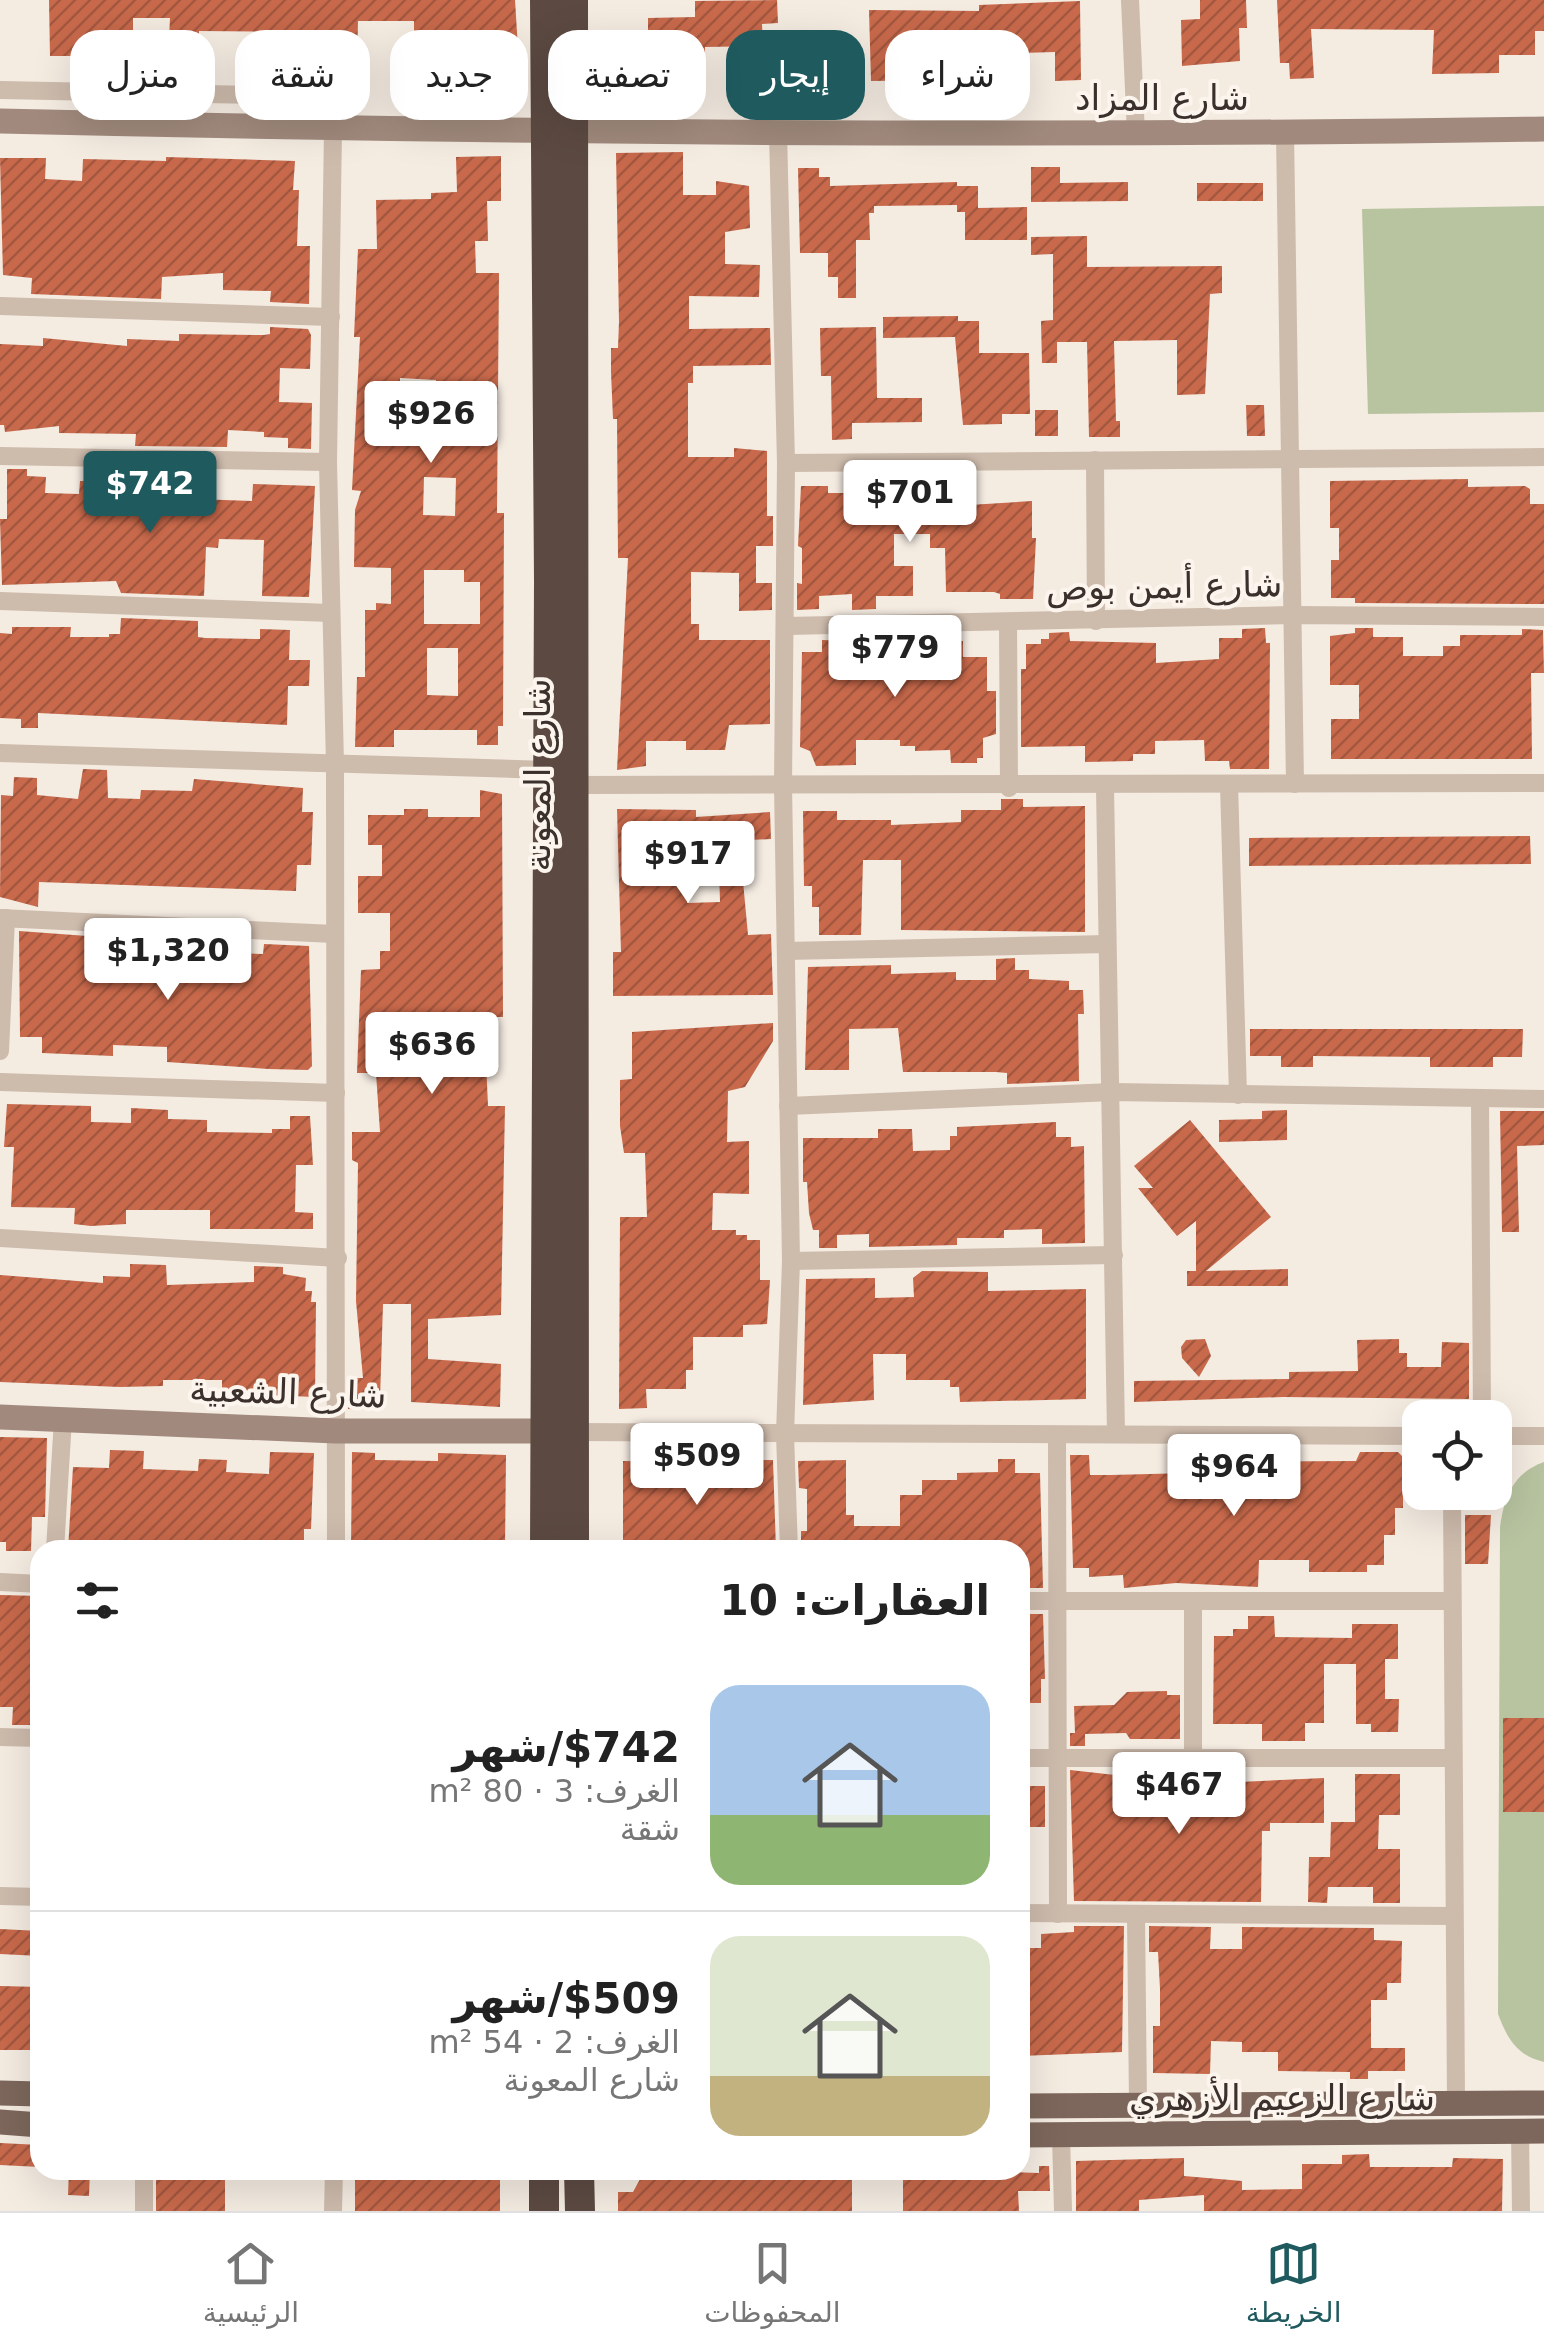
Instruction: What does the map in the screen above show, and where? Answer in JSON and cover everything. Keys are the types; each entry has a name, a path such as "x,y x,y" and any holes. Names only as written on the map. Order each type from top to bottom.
{"highway":[{"name":"شارع المعونة","path":"545,0 560,131 576,786 560,1430 546,1540"},
{"name":"شارع المعونة","path":"573,0 560,131 547,770 560,1430 573,1540"},
{"path":"544,2180 544,2211"},
{"path":"579,2180 580,2211"}],"main road":[{"path":"0,2093 30,2094"},
{"name":"شارع الزعيم الأزهري","path":"1030,2106 1544,2102"},
{"path":"0,2122 30,2124"},
{"name":"شارع الزعيم الأزهري","path":"1030,2135 1532,2131"}],"street":[{"path":"1130,0 1136,134"},
{"path":"0,90 235,95"},
{"name":"شارع المزاد","path":"0,121 337,120 560,131 1136,134 1544,129"},
{"path":"336,1540 336,765 328,462 337,120"},
{"path":"778,132 786,463 783,785 791,1261 785,1434 789,1540"},
{"path":"1285,133 1296,784"},
{"path":"0,306 331,317"},
{"path":"0,456 328,462"},
{"path":"786,463 1544,457"},
{"path":"1095,460 1096,621"},
{"path":"0,602 331,612"},
{"name":"شارع أيمن بوص","path":"786,626 1292,615 1544,617"},
{"path":"1008,622 1009,788"},
{"path":"0,754 547,770"},
{"path":"576,786 1105,788 1544,783"},
{"path":"1229,784 1238,1095"},
{"path":"1105,788 1116,1434"},
{"path":"0,1051 3,918 334,934"},
{"path":"786,951 1107,944"},
{"path":"0,1082 336,1093"},
{"path":"788,1106 1112,1092 1544,1099"},
{"path":"1480,1098 1482,1400"},
{"path":"0,1238 338,1258"},
{"path":"791,1261 1114,1255"},
{"name":"شارع الشعبية","path":"0,1416 336,1430 560,1430"},
{"path":"56,1540 62,1419"},
{"path":"560,1430 1402,1436"},
{"path":"1057,1436 1058,1914"},
{"path":"1512,1436 1544,1436"},
{"path":"1452,1510 1456,2103"},
{"path":"0,1582 30,1584"},
{"path":"1030,1601 1452,1601"},
{"path":"1193,1602 1194,1758"},
{"path":"0,1737 30,1738"},
{"path":"1030,1758 1452,1758"},
{"path":"0,1896 30,1897"},
{"path":"1030,1913 1452,1916"},
{"path":"1136,1914 1138,2106"},
{"path":"1521,2211 1532,2131"},
{"path":"1061,2134 1062,2211"},
{"path":"144,2180 144,2211"},
{"path":"333,2211 334,2180"}],"green space":[{"path":"1544,206 1544,412 1368,414 1362,209"},
{"path":"1544,1462 1544,2062 1514,2045 1498,2014 1500,1527 1503,1510 1512,1510 1512,1487"}],"building":[{"path":"49,0 515,0 517,30 414,30 414,21 358,21 358,30 169,30 170,18 133,18 133,30 70,30 70,56 50,56"},
{"path":"777,0 778,23 762,24 762,30 726,30 726,47 706,47 706,30 648,30 648,18 695,17 695,1"},
{"path":"1200,0 1246,0 1247,28 1239,28 1240,61 1182,66 1181,20 1200,19"},
{"path":"1277,0 1544,0 1544,31 1535,31 1535,55 1499,55 1499,73 1432,74 1434,30 1311,29 1314,78 1290,79 1289,63 1280,63"},
{"path":"1080,1 1081,80 1055,81 1055,52 1030,53 1030,30 885,30 885,81 871,81 869,10 979,11 979,5"},
{"path":"683,152 683,195 716,195 716,181 749,186 750,228 725,232 725,264 760,265 759,297 689,296 689,329 770,328 771,365 693,366 693,383 688,383 688,457 734,457 734,448 767,451 767,516 773,516 773,546 756,546 756,583 772,583 772,610 739,611 739,573 691,572 691,624 699,624 699,640 770,640 770,724 729,725 725,750 686,750 686,741 646,741 646,766 617,770 628,558 618,558 617,419 613,419 611,372 611,348 618,348 619,322 616,153"},
{"path":"501,156 501,201 487,201 488,241 475,241 476,273 499,273 497,513 504,513 503,726 498,726 498,745 477,745 477,730 394,730 394,747 355,747 357,677 365,677 365,610 376,610 376,603 391,604 391,568 354,567 355,510 361,491 352,490 360,337 354,337 358,249 377,249 376,200 431,199 431,193 457,192 456,157","holes":["400,378 436,380 436,425 399,425","424,477 456,478 455,516 423,515","424,570 464,570 464,582 480,582 480,624 424,624","427,648 458,648 458,696 427,695"]},
{"path":"166,157 295,161 293,190 299,190 297,246 310,246 309,304 270,302 271,291 223,290 223,273 162,277 161,299 31,294 32,278 3,275 0,158 46,158 45,179 82,181 83,159 166,161"},
{"path":"1031,167 1060,167 1060,183 1128,182 1128,201 1031,202"},
{"path":"798,168 819,168 819,177 830,177 830,186 957,182 957,186 978,186 978,208 1027,207 1027,240 965,240 965,212 957,212 957,205 874,206 874,213 869,213 870,240 856,240 856,298 838,298 838,277 828,277 828,253 800,253"},
{"path":"1197,183 1263,183 1263,201 1197,201"},
{"path":"1087,236 1087,267 1222,266 1222,293 1210,294 1205,394 1177,395 1177,340 1114,341 1120,437 1089,437 1087,342 1057,342 1057,363 1042,363 1041,321 1053,320 1053,254 1031,255 1031,237"},
{"path":"958,316 958,321 979,321 979,353 1029,353 1030,414 1002,414 1002,424 963,425 955,337 883,338 883,317"},
{"path":"270,327 308,329 311,335 310,369 280,368 279,402 312,403 311,449 288,448 288,438 264,437 264,432 228,430 227,447 135,446 136,434 59,433 59,426 5,432 4,425 0,425 0,344 43,346 43,338 127,346 127,339 179,341 179,334 264,335 270,334"},
{"path":"876,327 877,398 922,398 922,422 852,423 852,439 832,440 831,376 821,376 820,328"},
{"path":"1246,405 1264,405 1265,436 1247,436"},
{"path":"1035,410 1058,410 1058,436 1035,436"},
{"path":"7,469 27,469 27,476 46,477 45,493 79,494 80,481 139,481 138,497 252,501 253,484 315,486 309,597 262,596 264,540 219,539 218,548 206,547 204,596 121,593 116,581 2,585 0,519 7,519"},
{"path":"1468,479 1468,487 1525,486 1530,489 1530,504 1544,504 1544,604 1355,603 1355,598 1331,598 1331,560 1339,560 1339,528 1330,528 1330,481"},
{"path":"899,481 927,481 927,499 937,499 937,507 1032,501 1032,538 1036,538 1033,599 1000,599 1000,594 994,592 946,592 945,548 930,548 930,534 894,534 894,566 913,566 913,596 876,596 876,609 852,610 852,594 819,596 819,609 797,610 797,583 802,584 802,548 798,546 801,486 828,486 828,493 899,493"},
{"path":"121,618 198,621 198,637 205,638 260,639 260,629 290,630 289,660 310,660 309,686 288,686 287,725 38,713 38,728 21,728 21,719 0,718 0,633 12,634 12,627 71,627 70,637 109,637 120,634"},
{"path":"1265,628 1266,643 1270,643 1269,769 1230,769 1229,761 1205,761 1204,740 1155,741 1155,754 1133,754 1133,761 1085,762 1085,746 1021,747 1021,669 1026,669 1026,644 1041,644 1041,639 1049,639 1049,633 1069,632 1070,641 1156,643 1156,663 1219,659 1219,638 1242,638 1242,629"},
{"path":"1355,628 1373,628 1373,637 1403,637 1403,656 1443,656 1443,646 1460,646 1460,635 1522,635 1522,629 1543,630 1544,673 1531,673 1532,759 1331,759 1331,719 1359,719 1359,685 1330,685 1330,636 1355,633"},
{"path":"931,635 931,641 963,641 963,657 987,657 987,691 996,691 996,734 983,738 983,758 977,758 977,763 951,763 950,750 915,751 915,746 900,746 900,740 856,740 856,765 816,766 810,751 800,747 802,652 822,652 822,640 860,641 860,650 900,650 900,636"},
{"path":"83,769 107,770 108,798 140,799 141,790 192,791 194,779 303,788 302,812 313,812 311,865 297,865 296,891 39,882 38,907 0,897 1,795 13,796 14,777 37,778 37,795 78,799"},
{"path":"480,790 502,794 503,1017 484,1017 488,1106 505,1106 501,1315 428,1319 428,1359 501,1364 500,1407 411,1402 411,1304 383,1304 380,1399 370,1398 369,1410 348,1409 348,1378 363,1378 356,1301 358,1163 352,1160 352,1132 380,1132 376,1073 357,1073 361,970 380,969 380,951 390,951 390,913 358,913 358,876 382,876 382,845 368,845 368,815 404,815 404,809 428,809 428,817 480,817"},
{"path":"1001,799 1023,799 1023,807 1085,806 1085,932 901,930 901,860 863,860 861,935 819,935 819,907 812,907 812,886 804,886 803,811 837,811 837,820 891,820 891,825 961,822 961,810 1001,810"},
{"path":"617,809 696,810 696,817 770,812 771,839 751,840 752,859 741,860 748,935 771,934 773,995 613,996 613,952 621,952","holes":["719,869 720,902 687,903 687,870"]},
{"path":"1530,836 1531,864 1249,866 1249,838"},
{"path":"19,931 101,937 100,959 183,960 184,939 200,940 200,949 231,953 263,954 264,944 309,946 312,1066 308,1070 269,1069 167,1062 167,1047 113,1045 113,1056 42,1053 42,1037 20,1037"},
{"path":"1015,958 1015,970 1029,970 1029,979 1069,981 1069,990 1083,990 1084,1014 1078,1014 1079,1081 1007,1084 1007,1073 903,1072 898,1028 849,1029 849,1070 805,1070 808,967 891,965 891,974 956,972 956,980 996,980 996,959"},
{"path":"773,1023 773,1041 745,1087 728,1091 727,1142 749,1141 749,1194 713,1193 712,1230 736,1230 736,1235 747,1235 747,1240 760,1240 760,1280 770,1280 767,1324 743,1325 743,1337 693,1337 693,1370 686,1370 686,1389 646,1389 647,1408 619,1409 620,1217 647,1217 645,1153 624,1153 620,1126 620,1080 632,1079 632,1032"},
{"path":"1250,1029 1523,1029 1522,1057 1493,1057 1493,1067 1430,1067 1430,1057 1313,1056 1313,1067 1281,1067 1281,1056 1250,1056"},
{"path":"7,1104 91,1106 91,1122 131,1123 131,1108 168,1110 168,1119 207,1120 207,1132 272,1133 272,1129 290,1129 290,1116 310,1116 313,1165 296,1165 295,1212 313,1213 313,1229 210,1229 210,1210 126,1210 126,1224 91,1226 74,1224 75,1208 11,1207 14,1147 4,1147"},
{"path":"1287,1110 1287,1140 1219,1142 1219,1120 1262,1119 1262,1111"},
{"path":"1500,1111 1544,1111 1544,1145 1517,1146 1519,1232 1502,1232"},
{"path":"1190,1120 1271,1217 1206,1271 1288,1269 1288,1286 1187,1286 1187,1271 1196,1271 1196,1221 1177,1236 1138,1188 1153,1188 1134,1166"},
{"path":"1056,1122 1056,1137 1071,1137 1071,1147 1084,1146 1085,1243 1042,1244 1042,1229 1004,1230 1004,1238 957,1238 957,1245 869,1247 869,1234 837,1235 837,1248 819,1248 819,1230 813,1230 807,1182 803,1182 803,1138 878,1138 878,1129 912,1129 913,1151 950,1150 950,1136 957,1136 957,1127"},
{"path":"130,1264 166,1265 167,1285 254,1282 254,1266 283,1267 283,1274 306,1278 305,1291 312,1291 311,1302 316,1302 315,1397 222,1393 222,1380 163,1380 163,1386 120,1387 0,1382 0,1275 103,1283 103,1276 130,1277"},
{"path":"922,1271 988,1272 988,1291 1086,1289 1086,1399 960,1402 959,1387 950,1387 950,1380 906,1380 906,1354 873,1354 874,1400 803,1405 806,1279 875,1278 875,1298 914,1297 913,1278"},
{"path":"1205,1339 1211,1356 1199,1377 1182,1358 1181,1347 1186,1340"},
{"path":"1399,1339 1399,1353 1407,1353 1407,1367 1441,1367 1442,1342 1469,1343 1469,1399 1283,1397 1134,1402 1134,1381 1289,1379 1289,1372 1358,1371 1357,1340"},
{"path":"0,1437 47,1438 45,1517 32,1517 30,1551 6,1551 6,1542 0,1542"},
{"path":"110,1450 144,1451 143,1469 198,1471 199,1459 227,1460 226,1472 269,1474 270,1452 314,1453 311,1529 304,1529 304,1540 69,1540 73,1467 109,1468"},
{"path":"352,1452 375,1453 375,1460 438,1461 438,1453 506,1455 505,1540 351,1540"},
{"path":"1360,1452 1398,1452 1402,1456 1402,1508 1395,1508 1395,1535 1384,1535 1384,1565 1367,1565 1367,1572 1309,1572 1309,1560 1259,1560 1258,1587 1176,1583 1124,1588 1123,1575 1089,1577 1089,1568 1073,1568 1070,1455 1089,1455 1090,1475 1189,1473 1189,1462 1356,1461"},
{"path":"998,1459 1015,1459 1015,1473 1040,1473 1043,1588 1030,1588 1030,1540 801,1540 801,1531 807,1531 807,1489 799,1488 798,1461 846,1460 846,1515 854,1515 854,1526 900,1526 900,1495 922,1495 922,1480 957,1480 957,1473 998,1472"},
{"path":"762,1460 773,1460 776,1540 623,1540 623,1461 699,1462 699,1474 761,1474"},
{"path":"1465,1515 1491,1515 1488,1564 1465,1564"},
{"path":"0,1595 30,1596 30,1725 12,1725 13,1707 0,1707"},
{"path":"1030,1614 1043,1614 1045,1679 1041,1679 1041,1703 1030,1703"},
{"path":"1248,1616 1274,1616 1275,1637 1352,1638 1352,1624 1398,1624 1398,1659 1385,1659 1385,1699 1399,1699 1398,1732 1371,1732 1371,1724 1356,1724 1356,1664 1324,1664 1324,1723 1305,1723 1305,1741 1262,1741 1262,1724 1213,1724 1214,1636 1233,1636 1233,1629 1248,1629"},
{"path":"1167,1691 1167,1695 1180,1695 1180,1739 1130,1739 1126,1733 1085,1734 1085,1746 1070,1746 1070,1733 1075,1733 1074,1706 1114,1705 1127,1692"},
{"path":"1503,1718 1544,1718 1544,1812 1503,1812"},
{"path":"1070,1770 1115,1775 1115,1784 1150,1786 1324,1778 1324,1823 1270,1823 1270,1831 1262,1831 1261,1902 1074,1901"},
{"path":"1355,1774 1400,1774 1400,1815 1379,1815 1378,1849 1400,1849 1400,1903 1373,1903 1373,1887 1328,1887 1327,1903 1308,1902 1309,1857 1330,1857 1331,1822 1355,1822"},
{"path":"1030,1786 1045,1786 1045,1827 1030,1827"},
{"path":"1074,1926 1124,1926 1122,2052 1030,2056 1030,1948 1041,1948 1041,1934 1074,1932"},
{"path":"1149,1926 1211,1927 1210,1949 1242,1949 1242,1927 1374,1928 1374,1940 1402,1941 1401,1983 1387,1983 1387,2000 1371,2000 1371,2048 1405,2048 1405,2071 1368,2071 1368,2079 1350,2079 1350,2072 1278,2071 1278,2052 1242,2052 1242,2042 1211,2041 1210,2074 1153,2073 1153,2026 1160,2026 1160,1989 1158,1952 1149,1952"},
{"path":"0,1929 30,1930 30,1956 0,1954"},
{"path":"0,1986 30,1987 30,2050 0,2050"},
{"path":"0,2143 30,2144 30,2166 0,2165"},
{"path":"1369,2154 1370,2167 1452,2167 1453,2158 1503,2159 1502,2211 1204,2211 1204,2195 1139,2200 1139,2211 1076,2211 1076,2161 1184,2158 1184,2176 1242,2181 1242,2190 1302,2189 1302,2164 1342,2164 1342,2155"},
{"path":"1039,2166 1049,2166 1050,2191 1018,2191 1019,2211 903,2211 903,2180 1030,2180 1030,2173 1039,2173"},
{"path":"69,2180 90,2180 89,2196 68,2195"},
{"path":"156,2180 225,2180 225,2211 156,2211"},
{"path":"355,2180 500,2180 500,2211 355,2211"},
{"path":"640,2180 852,2180 852,2211 618,2211 618,2192 633,2192"}]}
